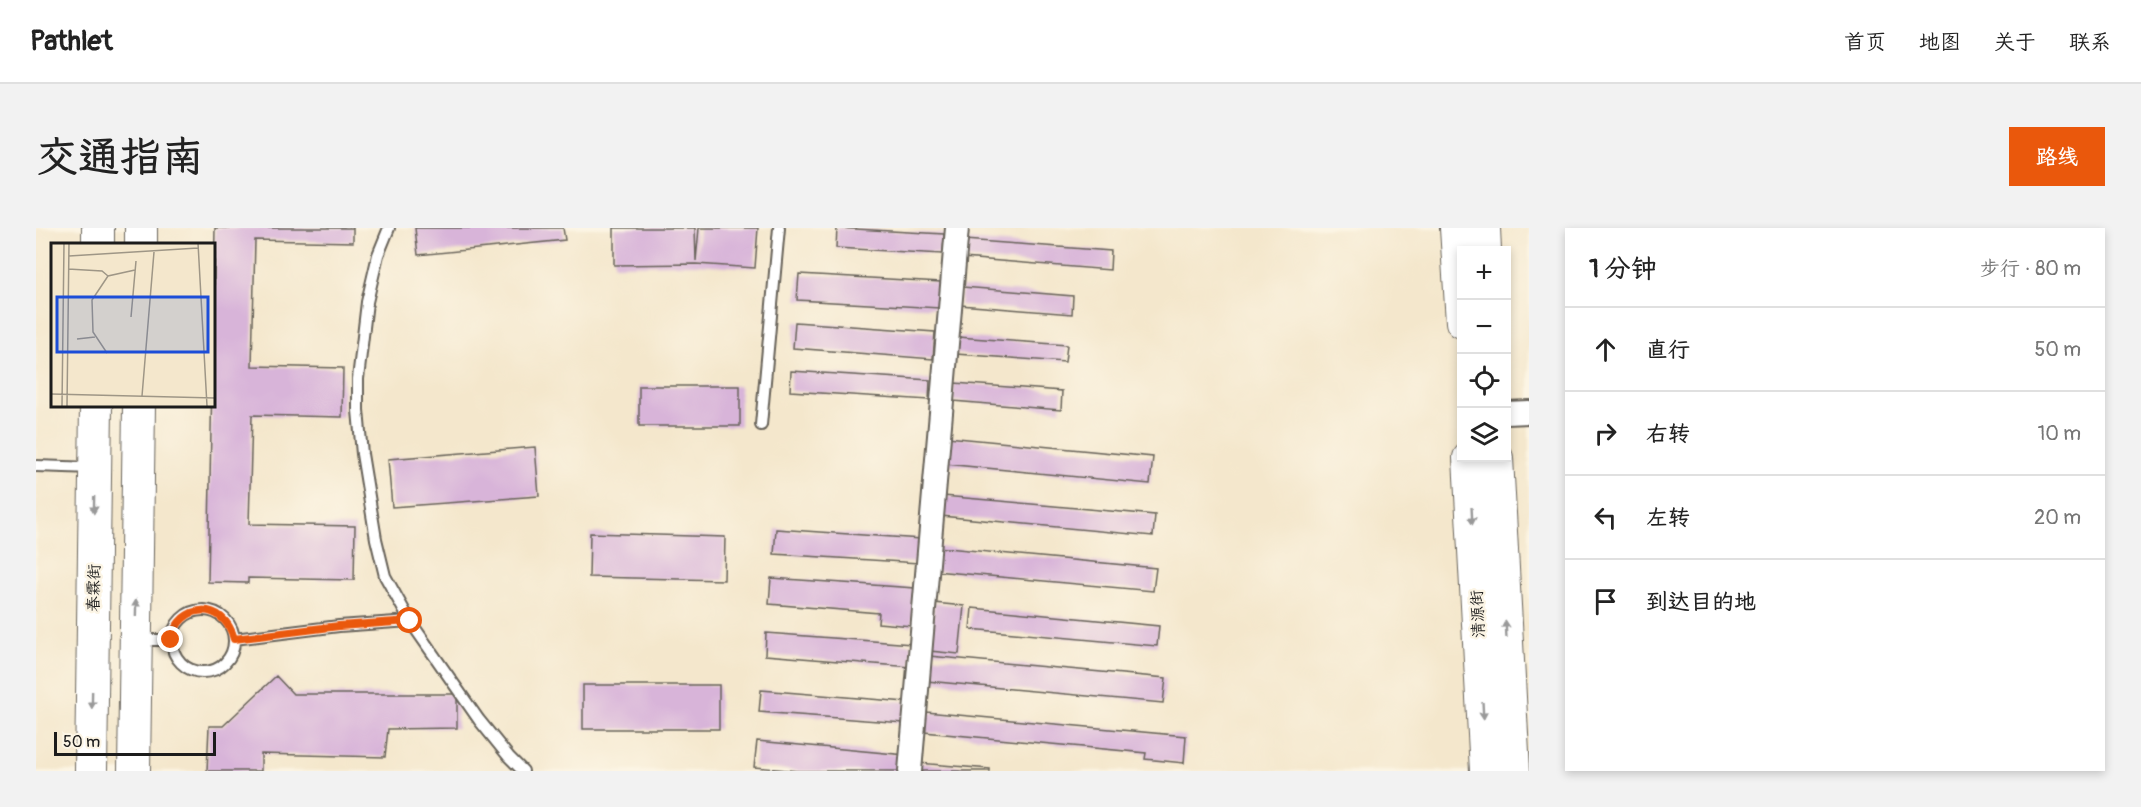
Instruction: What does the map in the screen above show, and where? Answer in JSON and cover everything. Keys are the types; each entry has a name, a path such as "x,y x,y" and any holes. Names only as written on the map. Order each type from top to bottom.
{"main road":[{"path":"1456,228 1460,300"},
{"path":"1484,228 1485,246"},
{"name":"春霖街","path":"91,771 96,406"},
{"path":"134,771 139,406"},
{"name":"清源街","path":"1469,462 1486,771"},
{"name":"清源街","path":"1497,462 1514,771"}],"street":[{"path":"910,771 957,228"},
{"path":"1511,413 1529,412"}],"lane":[{"path":"389,228 378,255 367,302 358,379 362,454 376,539 385,576 410,621 479,720 523,771"},
{"path":"761,425 779,228"},
{"path":"36,466 95,468"},
{"path":"205,610 223,618 234,639 231,655 216,669 206,672 195,671 178,660 171,640 178,622 186,615 205,610"},
{"path":"234,639 339,626 410,621"},
{"path":"136,640 171,640"}],"building":[{"path":"215,228 353,228 353,242 255,240 252,366 343,368 342,417 252,415 249,524 355,526 354,580 248,578 248,583 208,582 211,406 214,406"},
{"path":"415,228 563,228 565,240 418,255"},
{"path":"614,228 695,228 696,261 699,228 758,228 755,268 696,264 614,265"},
{"path":"837,228 944,234 943,254 836,248"},
{"path":"964,240 1111,251 1110,270 963,258"},
{"path":"799,274 941,282 940,308 797,300"},
{"path":"962,287 1073,296 1072,314 960,305"},
{"path":"795,322 935,332 933,359 793,348"},
{"path":"958,337 1067,345 1065,362 956,354"},
{"path":"791,371 930,380 929,400 790,391"},
{"path":"954,383 1062,391 1061,410 953,401"},
{"path":"639,386 740,386 740,426 639,426"},
{"path":"947,437 1153,457 1150,484 945,464"},
{"path":"535,447 539,496 392,507 388,459"},
{"path":"943,496 1155,515 1153,536 941,516"},
{"path":"776,529 921,539 919,563 774,554"},
{"path":"590,533 725,537 724,580 589,577"},
{"path":"937,547 1156,568 1153,591 935,571"},
{"path":"771,578 915,588 912,626 878,623 879,613 769,604"},
{"path":"934,603 964,606 959,654 930,651"},
{"path":"972,608 1159,626 1157,646 970,629"},
{"path":"766,633 912,644 911,667 765,655"},
{"path":"929,656 1166,678 1163,703 927,681"},
{"path":"276,676 293,694 457,694 457,728 388,729 385,757 261,754 261,771 207,771 209,726 223,726"},
{"path":"583,685 719,685 719,729 583,729"},
{"path":"761,690 906,702 904,723 759,712"},
{"path":"926,712 1186,736 1184,763 1145,759 1146,753 924,732"},
{"path":"757,741 906,755 904,771 798,771 754,767"},
{"path":"918,763 990,769 990,771 917,771"}],"route":[{"path":"171,640 178,622 186,615 205,610 223,618 232,631 234,639 339,626 410,621"}]}
